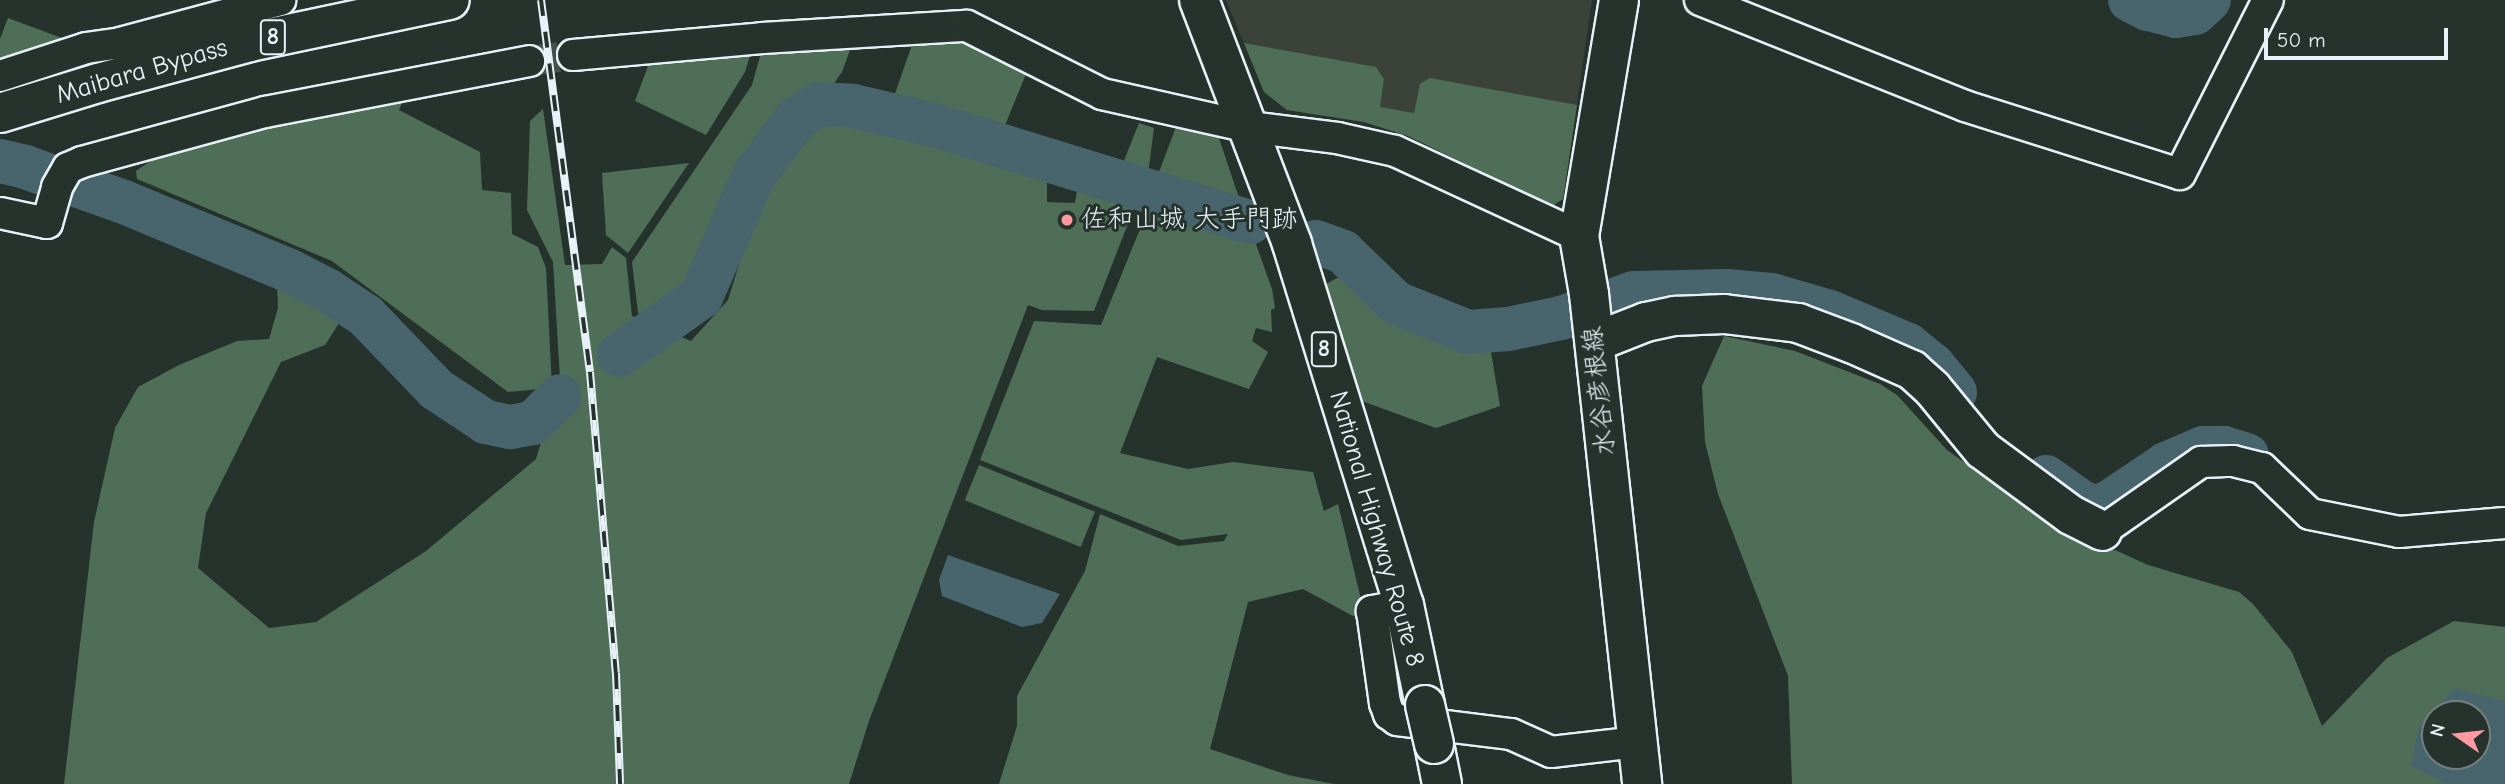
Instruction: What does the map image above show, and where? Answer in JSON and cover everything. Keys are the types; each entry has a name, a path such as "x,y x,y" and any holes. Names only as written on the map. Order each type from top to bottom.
{"main road":[{"name":"Maibara Bypass","path":"0,113 250,42 450,0"},
{"name":"National Highway Route 8","path":"1199,0 1292,244 1404,605 1442,784"},
{"name":"水谷彦根線","path":"1619,0 1579,236 1592,319 1643,784"},
{"path":"1592,319 1646,322 1675,316 1724,314 1798,323 1852,343 1912,370 1932,388 1983,450 2071,515 2102,531"}],"street":[{"path":"0,76 86,47 120,43 280,0"},
{"path":"1700,0 1965,106 2180,174 2268,0"},
{"path":"573,55 762,38 967,26 1102,94 1249,127 1337,138 1395,151 1579,236"},
{"path":"0,213 47,223 63,177 265,112 528,61"},
{"path":"2102,531 2201,462 2233,461 2262,468 2310,514 2399,531 2505,523"},
{"path":"1404,605 1372,611 1385,703 1389,714 1397,720 1511,734 1551,752 1638,742"}],"shaded area":[{"path":"1226,0 1592,0 1563,199 1552,206 1408,136 1364,122 1287,110 1264,92"}],"green space":[{"path":"8,18 67,40 0,64 0,39"},
{"path":"914,39 974,39 1028,69 999,140 890,108"},
{"path":"853,42 842,72 825,96 815,96 792,110 747,174 693,294 656,320 638,313 632,262 752,85 762,49"},
{"path":"1244,43 1376,67 1384,79 1380,107 1414,113 1420,84 1430,78 1577,105 1563,199 1552,206 1408,136 1364,122 1287,110 1264,92"},
{"path":"752,49 745,72 706,135 635,101 651,58"},
{"path":"405,96 399,110 480,152 482,190 511,193 512,234 538,247 546,268 552,388 508,392 332,261 137,179 136,171 169,148"},
{"path":"543,109 565,265 602,264 612,247 626,258 632,316 691,341 728,300 762,191 809,131 823,119 912,134 1047,175 1047,202 1075,203 1079,176 1138,198 1094,311 1042,310 1028,305 869,721 849,784 64,784 94,522 115,428 138,387 179,365 237,341 269,339 278,308 277,283 326,300 343,317 325,345 281,362 206,513 198,568 269,628 316,622 426,551 536,459 560,379 553,262 527,210 530,121"},
{"path":"1139,123 1154,128 1147,182 1119,173"},
{"path":"1176,127 1217,132 1241,204 1232,202 1233,211 1154,185"},
{"path":"689,163 628,253 606,235 602,173"},
{"path":"1151,202 1252,233 1272,289 1275,308 1271,310 1272,332 1256,328 1252,341 1268,352 1249,389 1157,357 1120,453 1188,469 1233,462 1313,472 1324,511 1338,504 1365,616 1353,616 1303,589 1248,602 1210,749 1288,775 1334,784 999,784 1017,726 1017,696 1085,571 1100,514 1178,546 1224,541 1228,534 1181,540 980,460 1034,321 1101,325"},
{"path":"1344,274 1488,334 1500,406 1436,428 1359,400 1323,286"},
{"path":"1724,336 1795,351 1880,384 1897,395 1947,450 2038,515 2148,565 2239,592 2253,604 2292,652 2322,726 2387,658 2454,621 2505,627 2505,784 1792,784 1788,676 1718,494 1705,442 1702,386"},
{"path":"979,465 1095,512 1081,547 965,500"}],"water":[{"path":"948,555 1060,594 1042,623 1022,627 942,596 939,580"},
{"path":"2455,688 2505,701 2505,784 2446,784 2411,766 2421,725 2421,770 2491,770 2491,700 2444,700"}],"waterway":[{"path":"2130,0 2148,9 2176,16 2195,13 2209,0"},
{"path":"619,355 701,297 754,175 797,118 819,104 853,106 934,125 1250,222"},
{"path":"0,161 25,167 124,202 290,271 327,290 366,316 436,389 486,422 510,427 533,423 560,396"},
{"path":"1316,242 1343,252 1396,303 1468,332 1508,329 1561,318 1634,293 1727,291 1771,295 1830,312 1908,345 1933,365 1955,392"},
{"path":"2046,477 2083,503 2095,507 2108,503 2166,464 2203,448 2224,448 2247,455"}],"tunnel":[{"path":"529,61 573,55"}],"railway":[{"path":"541,0 590,372 616,673 620,784"}],"place":[{"name":"佐和山城 大手門跡","path":"1067,220"}]}
